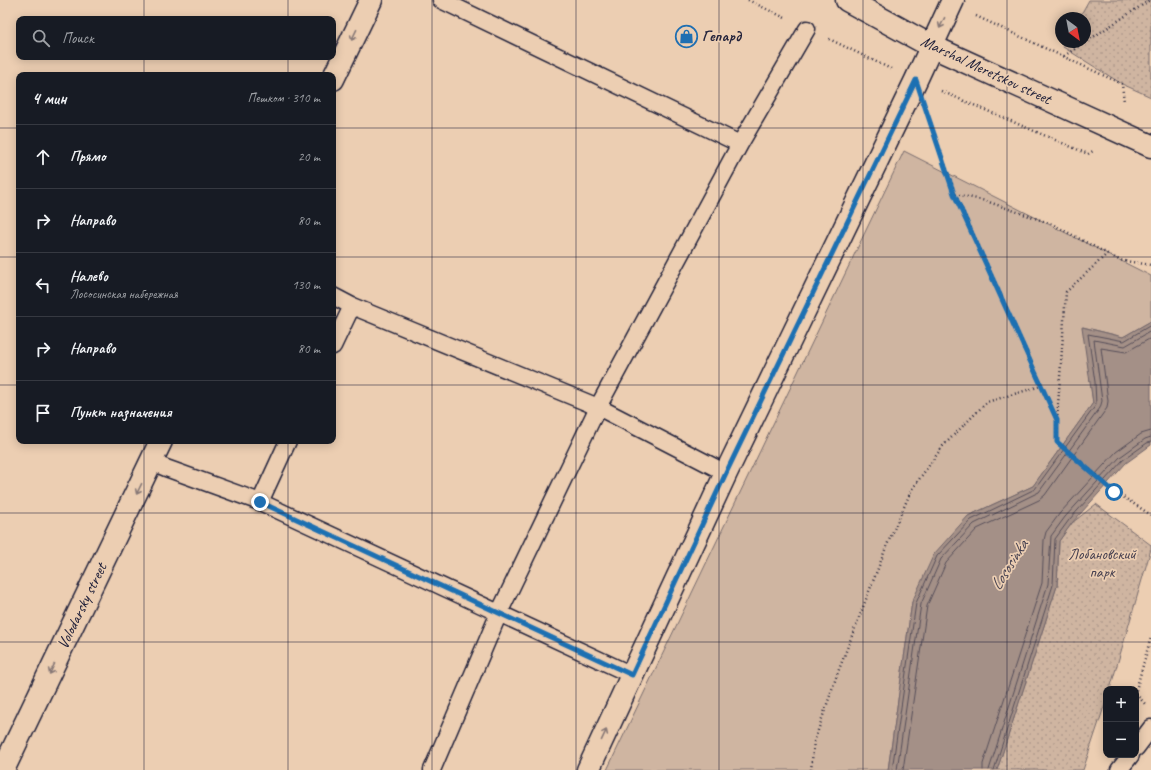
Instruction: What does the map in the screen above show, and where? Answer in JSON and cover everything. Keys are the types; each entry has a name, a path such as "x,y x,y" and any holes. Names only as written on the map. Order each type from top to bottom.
{"street":[{"path":"336,73 371,0"},
{"name":"Marshal Meretskov street","path":"847,0 931,46 1151,146"},
{"path":"588,770 726,473 916,80 952,2"},
{"name":"Volodarsky street","path":"3,770 160,444"}],"lane":[{"path":"441,0 740,144"},
{"path":"432,770 499,613 598,408 740,144 807,29"},
{"path":"336,298 352,306 598,408 726,473"},
{"path":"336,340 352,306"},
{"path":"260,502 287,444"},
{"path":"152,462 260,502 632,675"},
{"path":"1139,744 1151,728"},
{"path":"1119,770 1129,758"}],"path":[{"path":"1064,56 1150,0"},
{"path":"916,80 1088,154 1127,135 1122,84 952,2"},
{"path":"916,80 954,194 1057,420"},
{"path":"954,194 986,201 1052,224 1119,260 1151,265"},
{"path":"1106,254 1066,292 1057,420 1057,442 1114,492 1151,515"},
{"path":"811,770 814,742 840,666 884,553 912,489 943,446 987,402 1042,386"},
{"path":"1137,686 1151,637"},
{"path":"1139,697 1146,704"}],"green space":[{"path":"1089,0 1151,0 1151,97 1122,84 1065,48 1091,48 1091,12 1082,12"},
{"path":"904,151 1151,276 1151,321 1123,337 1083,327 1093,403 1033,486 968,516 912,602 888,770 607,770"},
{"name":"Лобановский парк","path":"1096,504 1151,545 1111,686 1103,686 1103,710 1083,770 997,770 1057,586 1059,541 1072,523"}],"water":[{"name":"Lososinka","path":"1151,321 1151,445 1126,463 1072,523 1059,541 1057,586 997,770 888,770 912,602 934,554 968,516 1033,486 1093,403 1082,327 1123,337"}],"place":[{"name":"Гепард","path":"687,36"}],"route":[{"path":"260,502 632,675 726,473 916,80 954,194 1057,420 1057,442 1114,492"}]}
